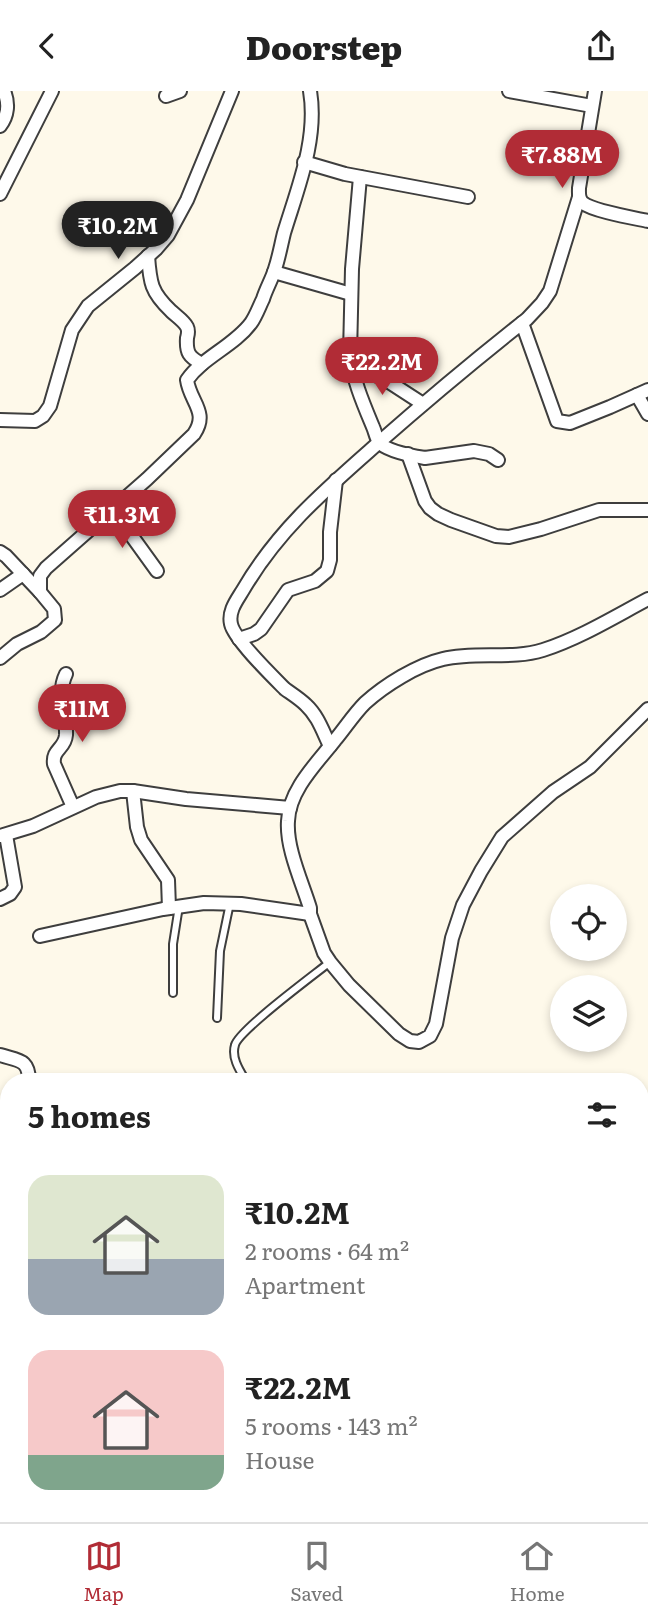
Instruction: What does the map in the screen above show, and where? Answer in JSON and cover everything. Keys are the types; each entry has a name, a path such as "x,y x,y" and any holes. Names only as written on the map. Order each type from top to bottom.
{"street":[{"path":"0,126 7,112 4,91"},
{"path":"0,194 52,91"},
{"path":"166,96 180,91"},
{"path":"0,420 35,421 43,416 50,406 72,330 79,317 168,236 187,200 232,91"},
{"path":"40,592 40,576 46,568 113,510 185,443 200,425 199,411 187,380 202,364 251,324 257,312 274,272 302,181 312,119 310,91"},
{"path":"509,91 592,106"},
{"path":"330,746 317,717 307,705 286,689 239,639 231,626 233,607 248,581 288,527 379,442 522,323 542,303 550,291 579,197 595,91"},
{"path":"304,162 345,174 468,197"},
{"path":"360,177 352,268 350,354 359,393 379,442 388,448 425,458 482,452 498,460"},
{"path":"579,197 583,203 593,208 648,221"},
{"path":"148,256 151,285 169,309 187,326 189,353 192,359 202,364"},
{"path":"274,272 351,294"},
{"path":"522,323 557,421 570,423 643,392 648,414"},
{"path":"352,366 383,378 423,404"},
{"path":"408,454 430,508 438,515 496,536 509,537 541,529 599,510 648,510"},
{"path":"239,639 261,629 288,590 315,580 327,571 336,480"},
{"path":"113,510 157,571"},
{"path":"0,552 40,592 56,615 55,620 41,632 17,644 0,658"},
{"path":"0,590 23,574"},
{"path":"648,599 578,636 542,650 443,659 419,667 380,691 365,704 330,746 296,795 288,819 291,849 324,953 349,985 399,1034 410,1041 419,1042 430,1036 436,1024 452,938 463,905 502,837 553,792 590,767 648,709"},
{"path":"66,674 62,688 65,741 53,758 73,807"},
{"path":"0,899 10,894 15,887 3,835 33,826 108,793 133,791 186,799 290,808"},
{"path":"133,791 141,840 168,880 174,907"},
{"path":"40,936 204,903 272,907 310,914"},
{"path":"0,1055 24,1064 28,1073"}],"lane":[{"path":"217,1018 221,938 230,903"},
{"path":"173,993 174,907"},
{"path":"242,1073 236,1063 235,1044 273,1008 330,962"}]}
